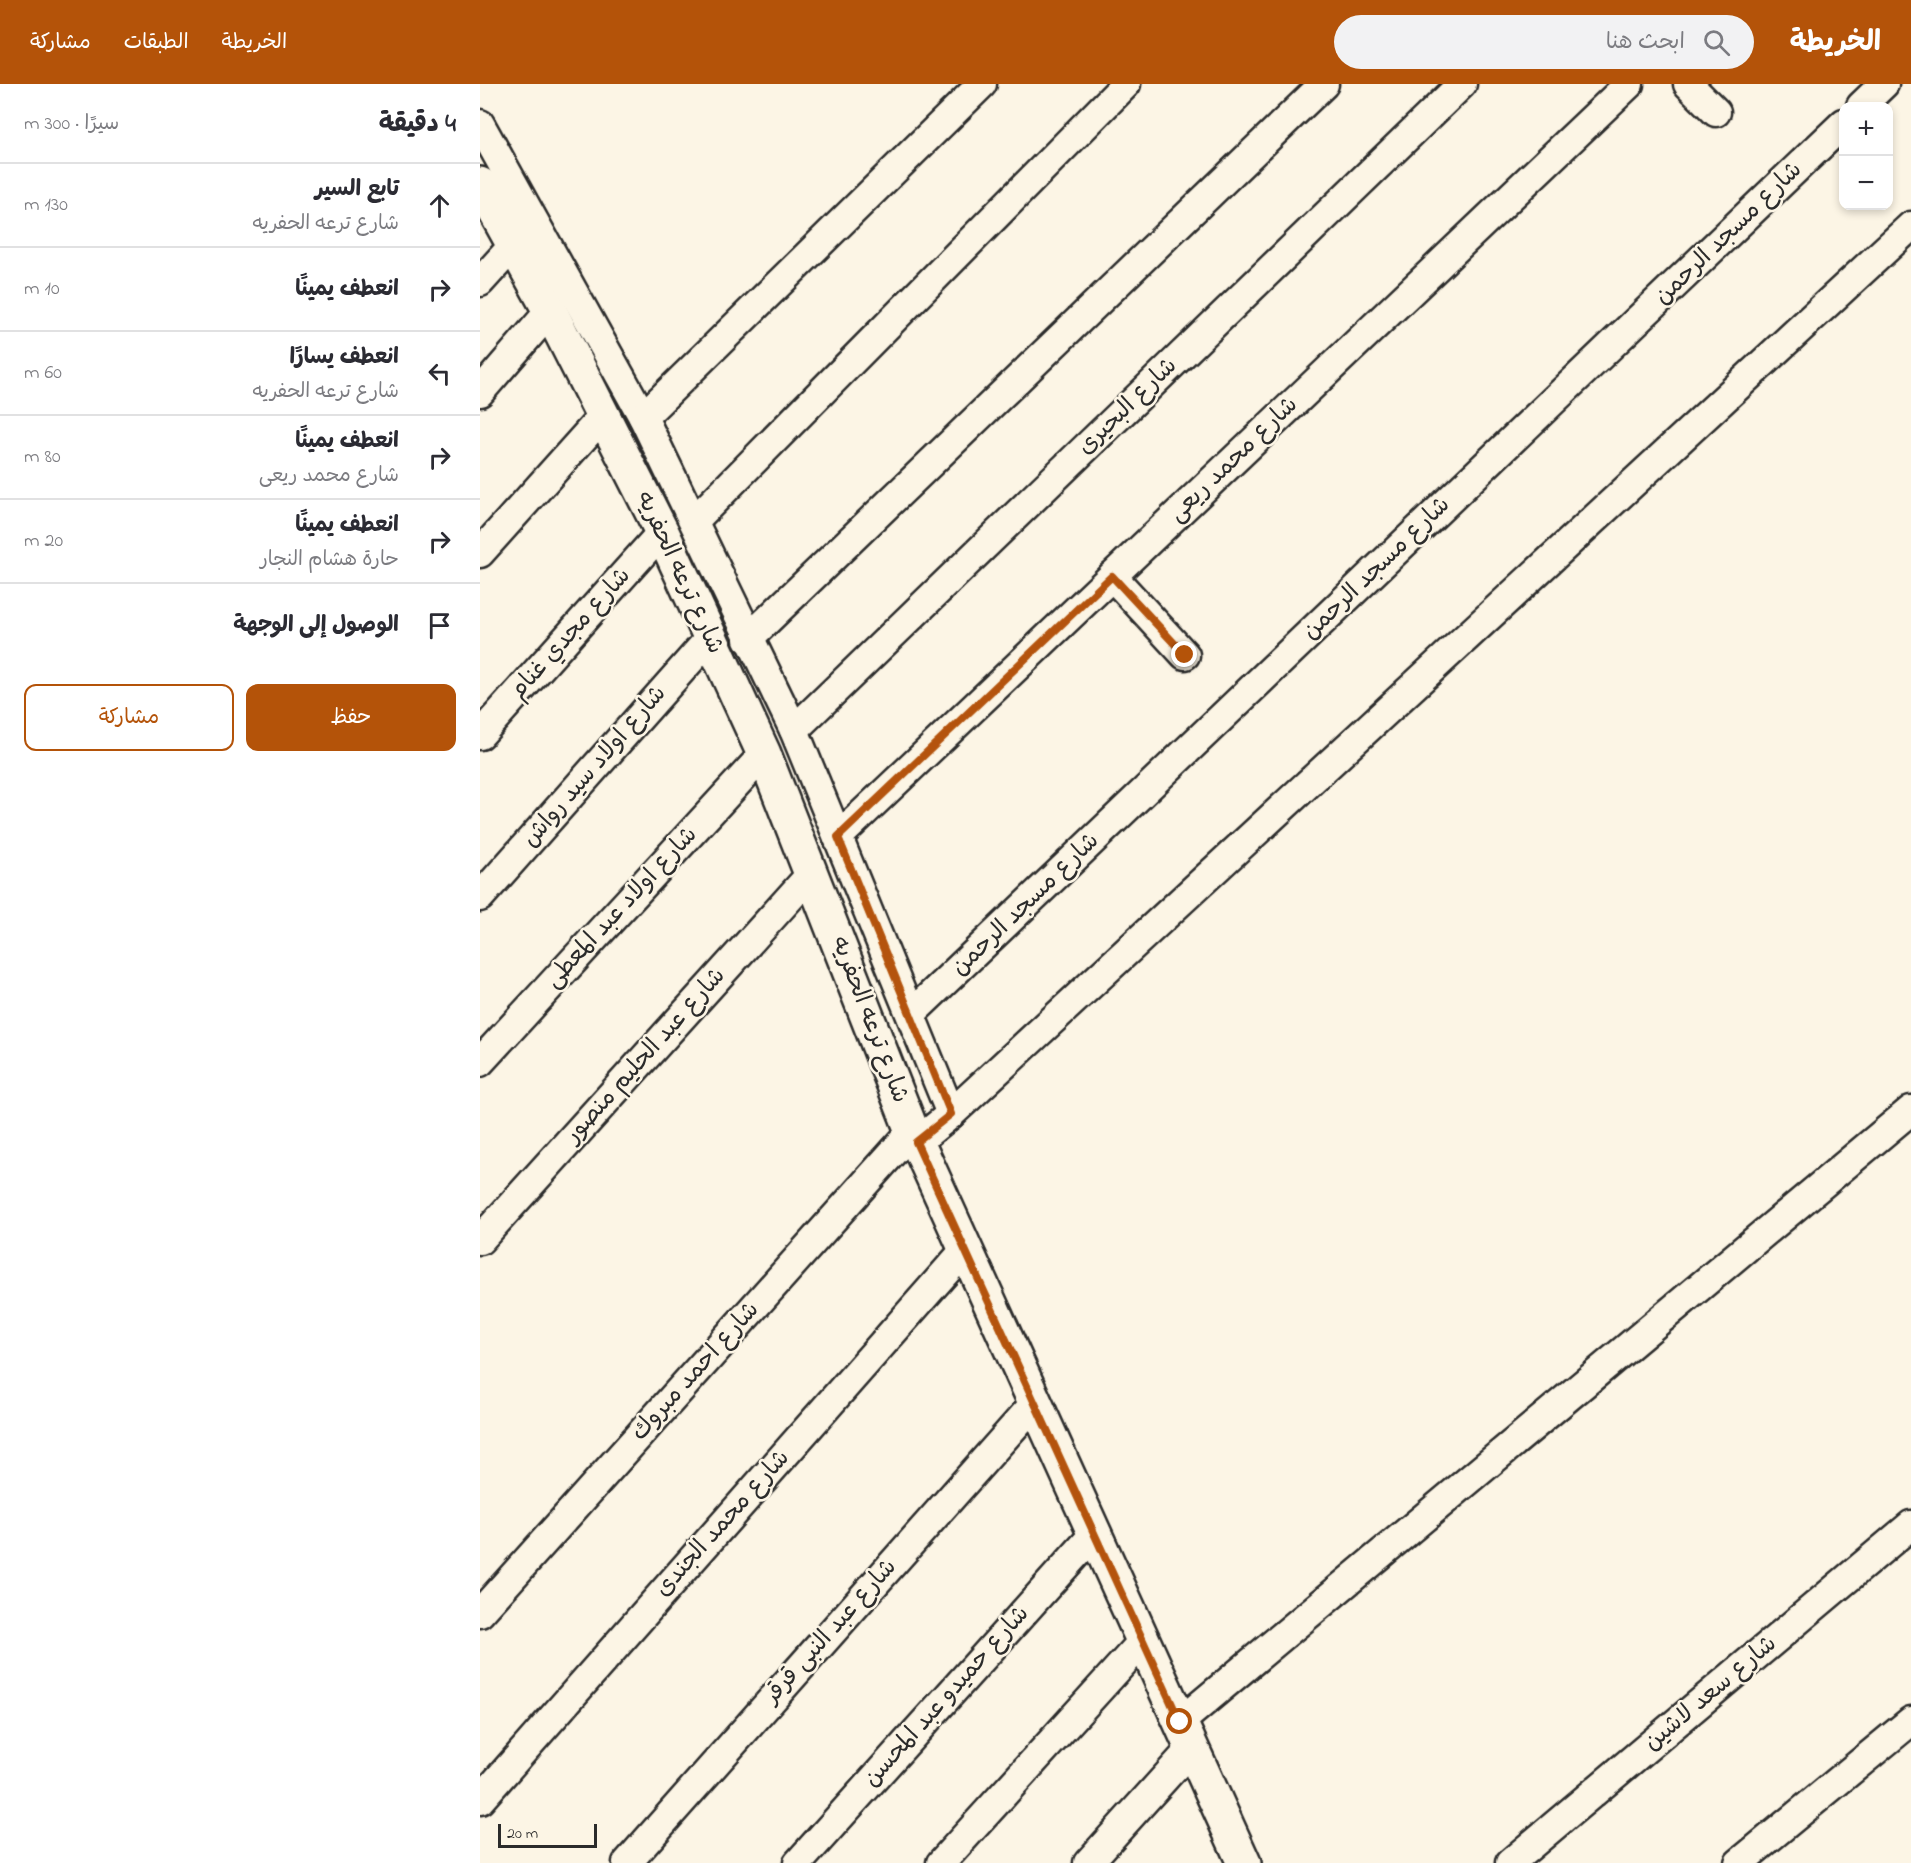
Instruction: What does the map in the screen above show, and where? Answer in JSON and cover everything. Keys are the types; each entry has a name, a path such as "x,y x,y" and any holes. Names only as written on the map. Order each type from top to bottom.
{"street":[{"path":"643,417 982,84"},
{"path":"694,521 1126,84"},
{"path":"748,639 1324,84"},
{"name":"شارع البحيرى","path":"794,730 1462,84"},
{"name":"شارع محمد ريعى","path":"838,837 1629,84"},
{"path":"1688,84 1716,112"},
{"path":"1865,102 1884,84"},
{"name":"شارع ترعه الحفريه","path":"480,124 643,417 748,639 794,730 951,1114"},
{"name":"شارع مسجد الرحمن","path":"911,1014 1839,128"},
{"name":"شارع ترعه الحفريه","path":"480,184 550,311 662,532 764,754 914,1136 1096,1532 1244,1863"},
{"name":"شارع احمد مبروك","path":"480,1613 914,1136 951,1114 1911,226"},
{"path":"480,282 513,246"},
{"path":"480,392 550,311"},
{"path":"480,553 603,416"},
{"name":"شارع مجدي غنام","path":"480,735 662,532"},
{"path":"1112,576 1185,655"},
{"name":"شارع اولاد سيد رواش","path":"480,897 710,638"},
{"name":"شارع اولاد عبد المعطى","path":"480,1062 764,754"},
{"name":"شارع عبد الحليم منصور","path":"480,1239 812,873"},
{"path":"1088,1863 1186,1736 1911,1110"},
{"name":"شارع محمد الجندى","path":"480,1800 966,1249"},
{"name":"شارع عبد النبى قرقر","path":"627,1863 1036,1402"},
{"name":"شارع سعد لاشين","path":"1510,1863 1911,1526"},
{"name":"شارع حميدو عبد المحسن","path":"798,1863 1096,1532"},
{"path":"941,1863 1144,1640"},
{"path":"1739,1863 1911,1721"}],"route":[{"path":"1180,1722 1096,1532 916,1142 951,1114 838,837 1112,576 1185,655"}]}
